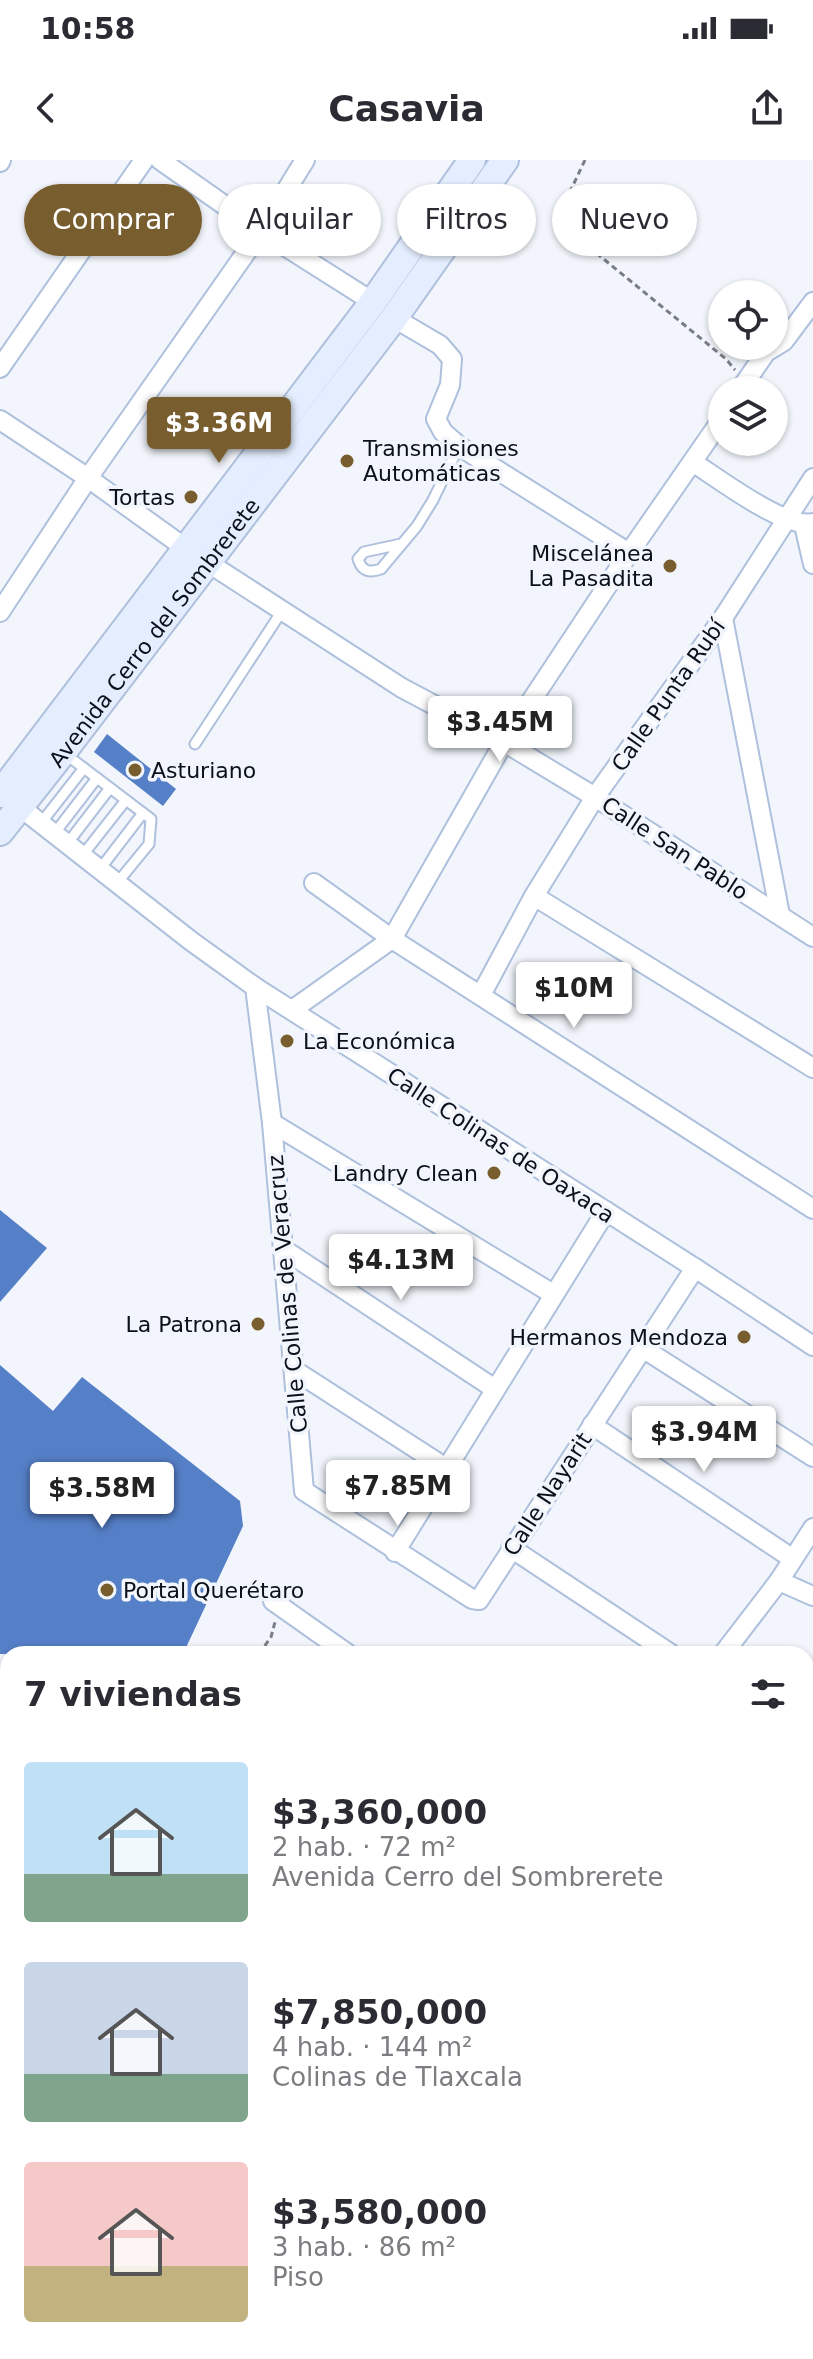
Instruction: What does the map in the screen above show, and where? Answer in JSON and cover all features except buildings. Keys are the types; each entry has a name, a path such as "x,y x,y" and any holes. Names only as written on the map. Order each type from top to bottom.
{"main road":[{"name":"Avenida Cerro del Sombrerete","path":"10,800 74,760 197,556 472,160"},
{"name":"Avenida Cerro del Sombrerete","path":"0,832 10,800 197,556 394,318 505,160"}],"street":[{"path":"0,368 144,160"},
{"path":"160,160 218,201"},
{"path":"290,184 305,160"},
{"path":"0,612 88,478 243,256"},
{"path":"300,256 373,302"},
{"path":"750,376 766,352 784,341 813,302"},
{"path":"394,318 440,345 452,359 450,385 436,419 443,432 459,446 629,553"},
{"name":"Calle San Pablo","path":"0,420 197,556 402,688 504,742 809,931"},
{"path":"292,1010 392,939 504,742 629,553 708,441"},
{"path":"694,463 801,523 813,564"},
{"name":"Calle Punta Rubí","path":"481,995 534,896 595,797 723,618 801,523 813,478"},
{"path":"723,618 780,915"},
{"name":"Calle Colinas de Oaxaca","path":"10,800 255,987 813,1346"},
{"path":"314,883 392,939 813,1209"},
{"path":"534,896 813,1068"},
{"name":"Calle Colinas de Veracruz","path":"255,987 272,1123 304,1491 395,1552 472,1599 479,1600"},
{"path":"272,1123 553,1294"},
{"path":"395,1552 606,1211"},
{"path":"283,1249 495,1389"},
{"name":"Calle Nayarit","path":"479,1600 695,1268"},
{"path":"644,1349 813,1457"},
{"path":"294,1370 446,1468"},
{"path":"592,1425 793,1559"},
{"path":"729,1646 779,1581 813,1528"},
{"path":"511,1548 659,1646"},
{"path":"779,1581 813,1596"},
{"path":"273,1601 337,1646"}],"lane":[{"path":"401,544 433,500 459,446"},
{"path":"195,744 282,611"},
{"path":"54,834 74,760 151,819 149,844 117,883"},
{"path":"54,834 97,778"},
{"path":"54,834 110,788"},
{"path":"82,856 126,800"},
{"path":"100,869 143,813"}],"path":[{"path":"585,160 567,198 565,220 584,243 726,359 737,376"},
{"path":"265,1646 278,1614 273,1601"}],"place":[{"name":"Transmisiones Automáticas","path":"347,461"},
{"name":"Tortas","path":"191,497"},
{"name":"Miscelánea La Pasadita","path":"670,566"},
{"name":"Asturiano","path":"135,770"},
{"name":"La Económica","path":"287,1041"},
{"name":"Landry Clean","path":"494,1173"},
{"name":"La Patrona","path":"258,1324"},
{"name":"Hermanos Mendoza","path":"744,1337"},
{"name":"Portal Querétaro","path":"107,1590"}]}
